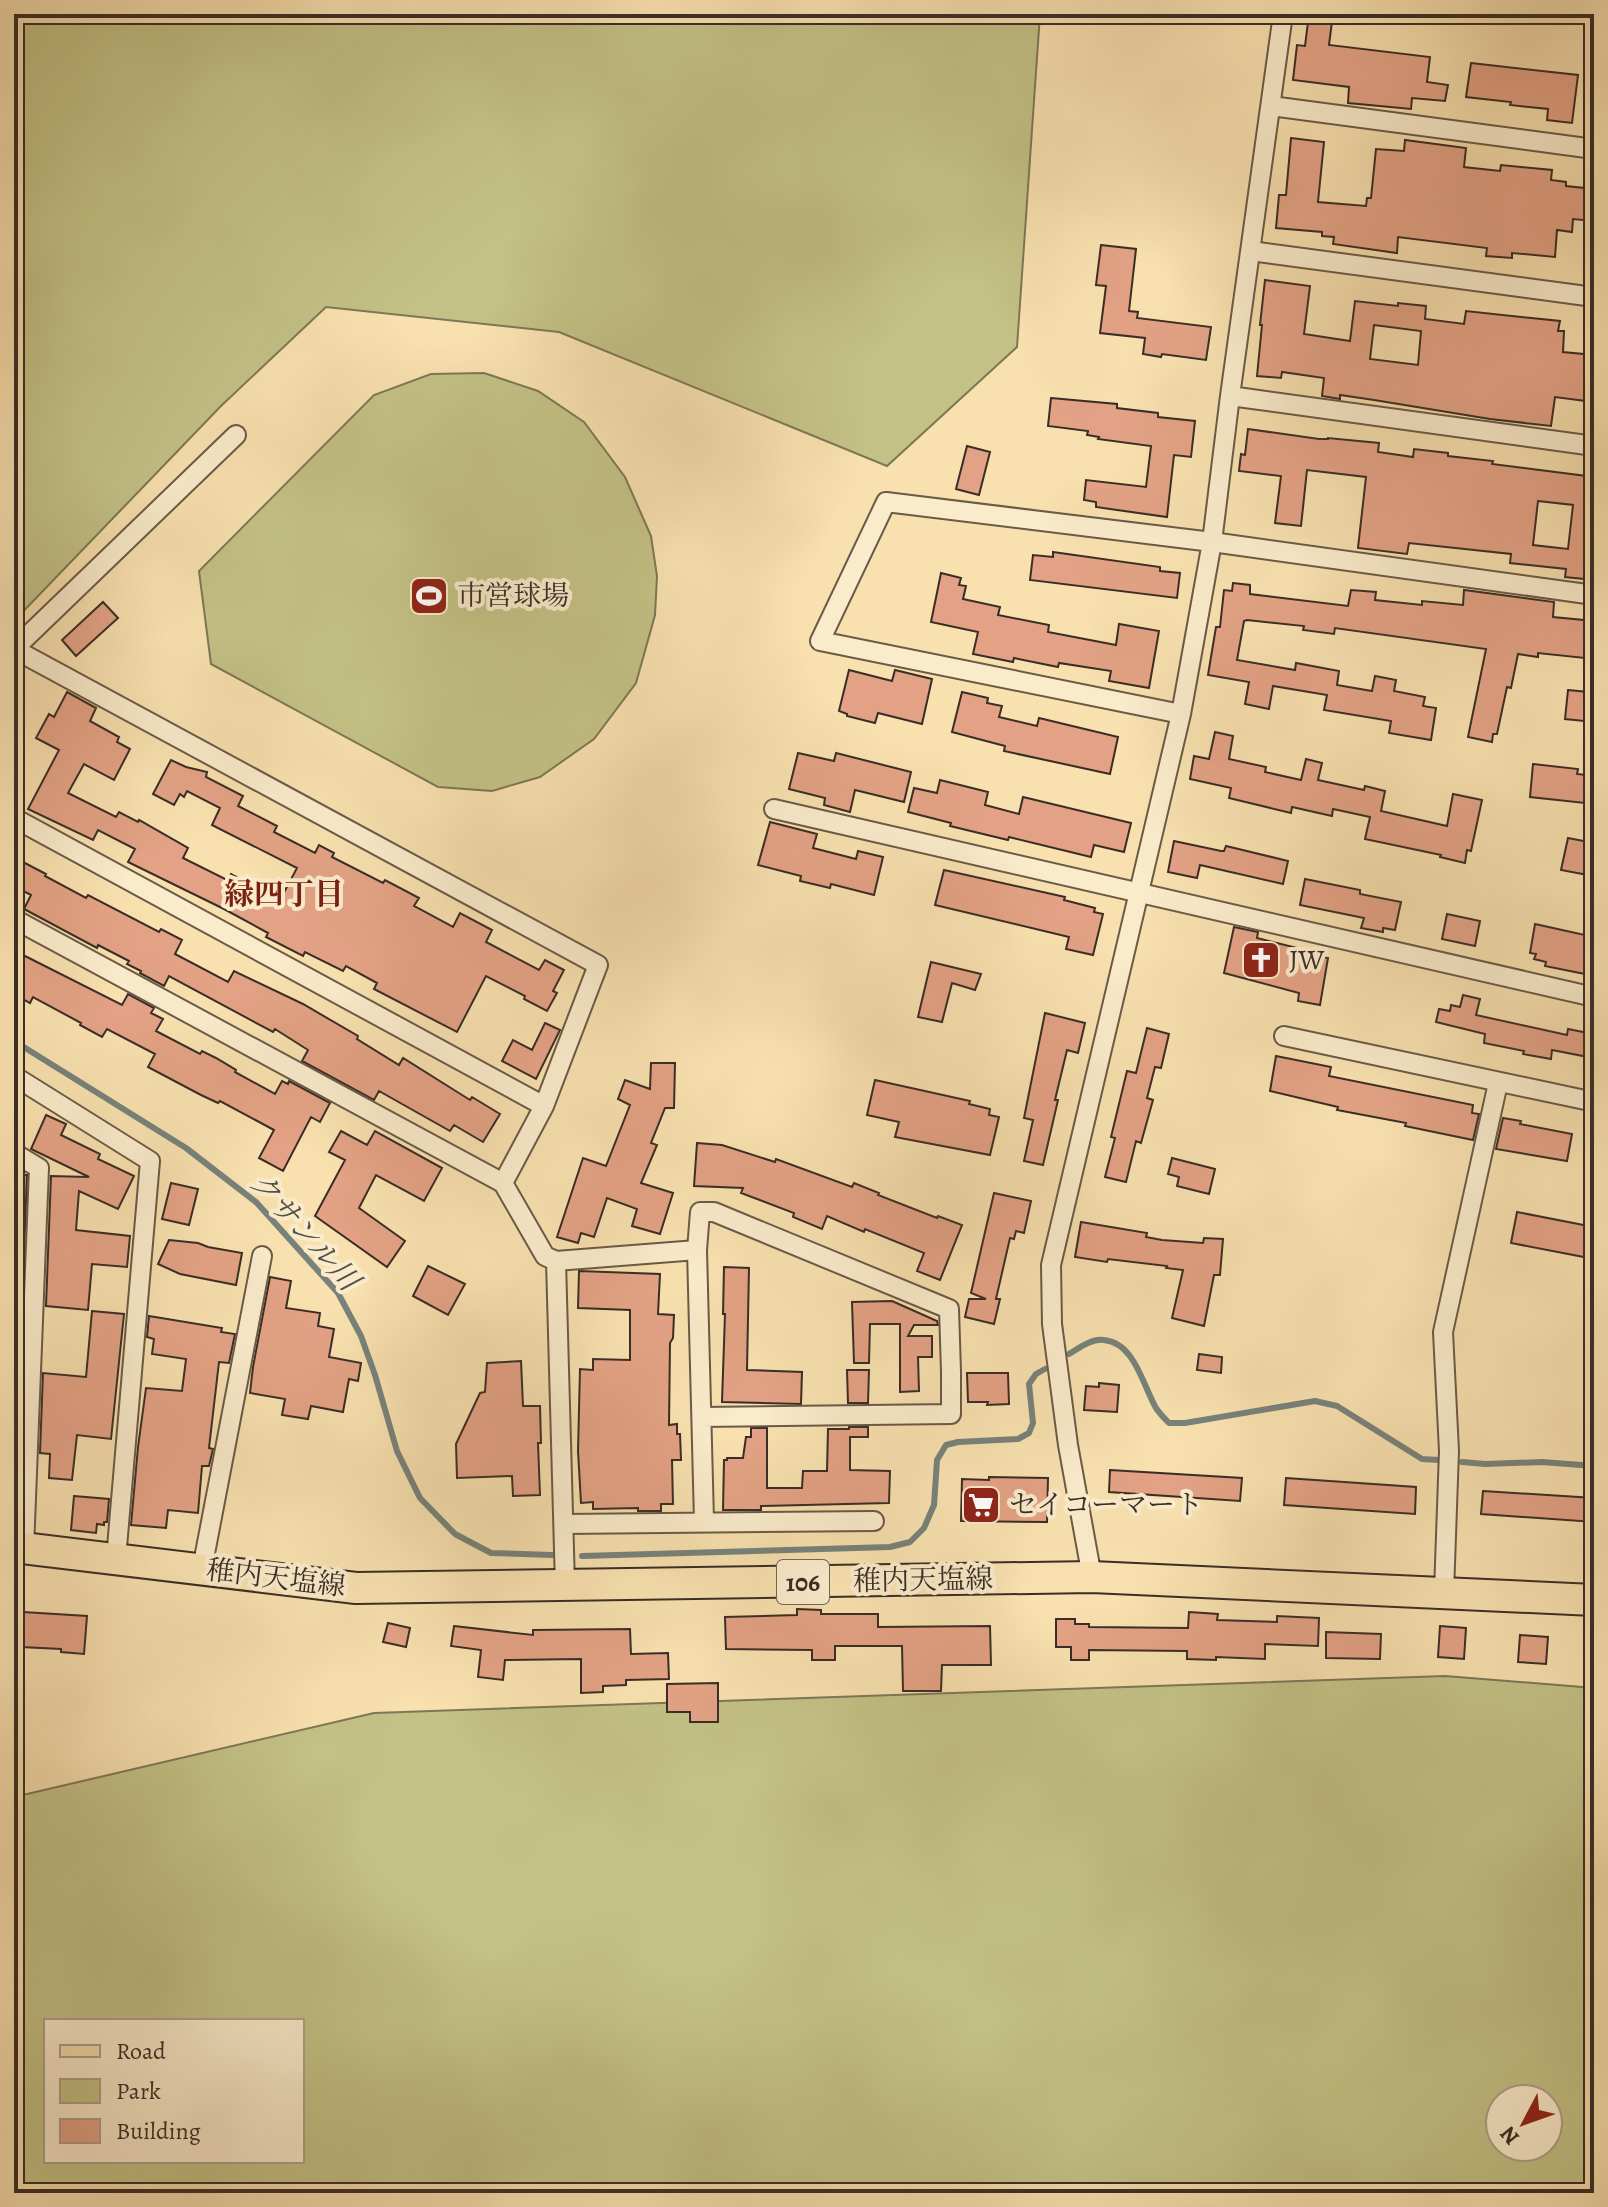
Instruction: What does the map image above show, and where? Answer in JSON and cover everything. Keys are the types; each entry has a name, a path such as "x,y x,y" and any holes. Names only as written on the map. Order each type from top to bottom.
{"main road":[{"name":"稚内天塩線","path":"19,1548 356,1588 1092,1577 1594,1600"}],"street":[{"path":"1092,1577 1068,1445 1052,1324 1051,1265 1181,714 1212,542 1283,14"},
{"path":"1271,106 1594,149"},
{"path":"1251,251 1594,297"},
{"path":"1230,396 1594,446"},
{"path":"236,435 14,649 598,965 544,1106 503,1183"},
{"path":"1181,714 820,641 886,502 1212,542 1594,595"},
{"path":"774,809 1594,997"},
{"path":"14,818 544,1106"},
{"path":"14,919 503,1183 545,1256 556,1261 697,1250"},
{"path":"1284,1036 1498,1083 1585,1100 1594,1097"},
{"path":"14,1076 150,1161 116,1559"},
{"path":"1444,1592 1449,1451 1443,1332 1498,1083"},
{"path":"14,1153 39,1168 19,1548"},
{"path":"702,1417 951,1414 949,1309 714,1212 700,1212 697,1250 704,1521"},
{"path":"202,1569 262,1256"},
{"path":"556,1261 565,1586"},
{"path":"564,1524 874,1521"}],"green space":[{"path":"14,14 1040,14 1017,347 887,466 559,332 326,307 221,406 14,621"},
{"name":"市営球場","path":"484,373 538,391 584,422 625,477 651,536 657,576 655,615 636,683 594,739 540,777 492,791 438,787 211,664 199,571 374,395 431,374"},
{"path":"1445,1676 1594,1688 1594,2193 14,2193 14,1797 374,1713"}],"building":[{"path":"1309,14 1333,14 1329,45 1430,57 1427,82 1448,85 1445,101 1412,98 1411,109 1348,103 1349,87 1293,80 1297,45 1305,46"},
{"path":"1471,63 1578,75 1572,123 1547,120 1548,109 1466,97"},
{"path":"1291,138 1324,142 1318,202 1366,206 1367,198 1371,198 1376,149 1404,151 1405,140 1466,148 1464,167 1500,171 1501,165 1552,170 1551,180 1566,182 1566,186 1594,189 1594,221 1573,219 1572,232 1557,230 1555,257 1512,253 1512,258 1486,256 1487,248 1398,237 1397,253 1333,244 1334,237 1322,236 1322,232 1276,228 1279,195 1286,195"},
{"path":"1101,245 1136,249 1129,311 1138,312 1137,318 1211,327 1206,360 1143,354 1145,338 1100,333 1106,286 1096,285"},
{"path":"1265,280 1310,286 1304,334 1350,341 1355,301 1426,306 1425,319 1464,324 1466,311 1560,321 1558,331 1564,331 1563,352 1594,355 1594,402 1555,397 1551,426 1340,395 1340,399 1322,396 1324,378 1282,372 1281,378 1257,376","holes":["1374,325 1421,331 1418,365 1370,359"]},
{"path":"1051,398 1117,404 1117,408 1158,413 1158,417 1195,421 1191,457 1174,455 1167,517 1096,507 1096,502 1084,500 1086,480 1146,487 1151,446 1098,439 1087,435 1088,431 1048,426"},
{"path":"1248,429 1379,443 1378,452 1413,457 1414,449 1493,461 1492,464 1594,477 1594,580 1565,577 1566,569 1510,563 1511,554 1409,543 1407,554 1358,548 1366,477 1307,470 1301,526 1275,523 1281,476 1239,471 1241,454 1245,455","holes":["1538,501 1573,505 1568,549 1533,545"]},
{"path":"967,446 990,452 979,495 956,489"},
{"path":"1053,552 1160,567 1160,571 1180,573 1177,598 1030,580 1033,555 1053,557"},
{"path":"941,573 961,578 959,585 966,586 963,599 1000,607 998,615 1049,625 1048,632 1116,645 1119,624 1159,631 1149,688 1109,681 1111,671 1059,663 1058,667 1014,658 1013,662 973,654 978,632 931,622"},
{"path":"1233,583 1250,585 1250,594 1348,606 1351,590 1376,592 1375,600 1422,605 1422,601 1463,605 1464,590 1554,602 1553,617 1594,621 1594,659 1518,654 1511,688 1507,687 1497,734 1493,734 1492,742 1468,737 1486,649 1335,628 1334,634 1303,630 1304,626 1247,620 1244,621 1237,660 1295,670 1296,663 1339,671 1337,685 1372,691 1375,676 1396,680 1394,691 1425,697 1423,706 1436,708 1431,740 1389,733 1391,721 1324,710 1327,695 1273,686 1269,709 1245,704 1249,682 1208,675 1216,627 1220,627 1224,590 1232,591"},
{"path":"103,602 118,618 76,656 62,640"},
{"path":"849,670 892,681 895,670 932,679 922,724 878,713 875,723 839,711"},
{"path":"1568,690 1588,692 1584,721 1565,719"},
{"path":"67,692 96,708 90,721 119,737 117,742 130,749 114,780 84,764 68,793 116,817 119,812 139,820 188,848 183,858 227,880 231,874 280,900 297,868 212,825 220,808 187,791 184,797 180,794 174,805 153,794 171,760 207,772 206,777 243,796 238,806 277,826 274,832 315,853 319,845 334,853 332,857 419,898 414,906 453,927 460,913 492,930 486,942 539,970 545,960 564,970 547,1011 486,976 457,1032 374,989 377,983 346,966 343,971 305,952 303,956 266,937 268,933 224,909 128,862 135,849 98,830 93,840 28,809 59,750 36,738 49,714 54,717"},
{"path":"962,692 988,698 987,703 1002,706 999,717 1037,726 1039,718 1118,737 1110,774 1004,751 1005,746 952,732"},
{"path":"1215,732 1233,736 1229,759 1266,767 1265,772 1301,780 1306,759 1322,763 1318,780 1364,790 1365,786 1385,791 1381,811 1447,826 1453,794 1482,800 1471,851 1467,850 1465,863 1365,839 1370,817 1333,809 1332,816 1292,807 1291,813 1229,798 1231,788 1190,779 1194,756 1209,759"},
{"path":"798,753 834,761 836,753 911,772 904,802 855,790 850,812 824,805 825,798 789,789"},
{"path":"1533,764 1578,769 1577,774 1594,776 1594,804 1530,797"},
{"path":"940,780 988,792 985,805 1019,814 1023,797 1131,823 1124,852 1094,845 1091,857 950,826 951,823 908,812 914,788 937,793"},
{"path":"770,822 817,834 813,848 856,859 858,851 883,857 874,895 831,884 830,888 800,881 801,876 758,865"},
{"path":"1568,838 1594,843 1588,875 1561,870"},
{"path":"1174,841 1221,851 1226,846 1288,861 1283,884 1200,865 1197,878 1168,872"},
{"path":"21,861 86,898 88,895 159,932 161,929 182,940 175,954 228,982 234,971 303,1004 358,1036 357,1039 399,1065 403,1058 470,1100 472,1097 500,1114 483,1142 454,1125 450,1131 379,1091 374,1100 302,1061 308,1050 275,1029 273,1032 169,976 164,986 127,964 129,961 98,945 97,948 24,909 31,895 14,886 14,874"},
{"path":"944,870 1065,897 1064,900 1095,908 1094,912 1103,914 1093,955 1066,949 1069,937 935,905"},
{"path":"1305,879 1401,902 1395,930 1383,928 1383,932 1361,928 1364,918 1300,905"},
{"path":"1447,914 1480,921 1475,946 1442,939"},
{"path":"1535,924 1594,937 1594,963 1587,962 1585,974 1545,966 1546,962 1534,959 1536,954 1530,953"},
{"name":"JW","path":"1234,927 1258,932 1257,938 1297,948 1296,953 1328,958 1320,1005 1298,1001 1299,993 1224,973"},
{"path":"25,956 122,1005 128,994 154,1008 151,1013 163,1019 156,1031 200,1054 202,1051 216,1058 275,1094 282,1081 288,1084 289,1081 330,1103 320,1122 311,1117 283,1171 259,1158 274,1130 148,1067 155,1054 107,1029 102,1037 33,997 30,1003 14,994 14,976"},
{"path":"931,962 981,974 975,990 952,983 942,1022 918,1017"},
{"path":"1463,995 1480,999 1476,1015 1567,1035 1568,1029 1593,1034 1588,1057 1552,1050 1551,1059 1523,1054 1524,1051 1484,1043 1485,1034 1436,1022 1439,1009 1450,1011 1451,1005 1460,1007"},
{"path":"1045,1013 1085,1023 1078,1053 1067,1050 1043,1165 1024,1161 1033,1120 1024,1118"},
{"path":"545,1023 560,1030 536,1079 502,1061 513,1040 532,1050"},
{"path":"1147,1028 1169,1034 1161,1068 1155,1067 1147,1098 1153,1100 1141,1143 1136,1141 1126,1182 1105,1177 1127,1071 1136,1073"},
{"path":"1276,1056 1331,1067 1329,1076 1473,1105 1472,1113 1479,1114 1473,1140 1337,1110 1338,1107 1270,1091"},
{"path":"651,1063 675,1063 674,1108 665,1108 651,1143 657,1145 641,1183 673,1193 660,1234 632,1226 637,1209 607,1198 594,1237 581,1233 578,1243 557,1237 583,1158 606,1166 630,1105 618,1099 625,1080 650,1089"},
{"path":"875,1080 970,1101 969,1104 990,1109 989,1115 999,1117 990,1155 895,1137 899,1122 867,1115"},
{"path":"46,1115 66,1124 61,1135 100,1154 98,1159 134,1176 118,1209 79,1191 76,1230 130,1236 127,1267 92,1264 88,1310 46,1306 51,1176 89,1177 31,1149"},
{"path":"1503,1118 1572,1134 1567,1161 1496,1149"},
{"path":"341,1131 367,1145 375,1131 442,1168 424,1201 376,1175 359,1208 405,1241 387,1267 315,1216 345,1160 329,1152"},
{"path":"697,1143 722,1145 775,1162 776,1159 852,1187 854,1183 937,1218 962,1225 940,1280 917,1271 924,1253 865,1229 864,1232 827,1216 822,1229 793,1217 794,1213 741,1193 743,1188 694,1186"},
{"path":"1172,1158 1215,1169 1209,1194 1177,1186 1179,1177 1168,1174"},
{"path":"14,1175 27,1175 22,1304 14,1302"},
{"path":"171,1183 198,1189 189,1225 162,1219"},
{"path":"994,1193 1031,1201 1024,1233 1016,1231 1014,1239 1010,1238 996,1299 1000,1299 994,1324 965,1317 969,1299 986,1299 971,1293"},
{"path":"1517,1212 1594,1227 1594,1259 1511,1243"},
{"path":"1081,1222 1147,1233 1146,1237 1162,1240 1203,1243 1204,1238 1223,1239 1220,1275 1214,1275 1204,1326 1172,1318 1183,1270 1075,1257"},
{"path":"169,1240 242,1253 236,1285 180,1274 158,1264"},
{"path":"428,1266 465,1284 448,1315 413,1296"},
{"path":"724,1267 749,1268 747,1370 802,1372 801,1404 722,1402"},
{"path":"579,1271 660,1274 658,1314 674,1315 670,1343 669,1425 677,1424 681,1460 672,1460 673,1504 661,1504 661,1511 593,1509 593,1502 581,1503 578,1451 580,1369 593,1370 593,1359 630,1360 630,1310 578,1308"},
{"path":"270,1277 291,1281 286,1308 320,1313 318,1326 334,1329 329,1357 361,1363 358,1381 349,1379 343,1412 311,1406 308,1419 282,1415 285,1399 250,1393"},
{"path":"892,1301 937,1321 938,1325 914,1325 908,1336 932,1336 932,1357 918,1357 919,1391 900,1392 900,1324 870,1324 869,1363 854,1363 852,1302"},
{"path":"92,1311 124,1314 111,1439 77,1435 72,1480 49,1478 50,1454 40,1453 43,1373 86,1377"},
{"path":"149,1316 222,1328 221,1332 235,1334 229,1363 219,1362 209,1448 213,1449 209,1466 202,1466 198,1513 168,1510 166,1528 131,1525 146,1388 182,1391 186,1359 152,1354 154,1339 147,1337"},
{"path":"1199,1354 1222,1357 1221,1373 1197,1370"},
{"path":"521,1361 523,1406 540,1406 540,1495 513,1496 512,1476 457,1478 456,1444 480,1393 485,1392 487,1363"},
{"path":"847,1370 869,1370 868,1403 848,1403"},
{"path":"967,1373 1008,1373 1009,1404 968,1402"},
{"path":"1099,1383 1119,1385 1117,1412 1084,1410 1086,1386 1099,1387"},
{"path":"868,1427 868,1437 850,1437 850,1470 890,1471 889,1503 723,1510 724,1460 743,1458 746,1437 751,1437 751,1428 767,1428 767,1488 802,1488 803,1471 827,1471 828,1429"},
{"path":"1110,1470 1242,1478 1240,1501 1109,1492"},
{"path":"989,1477 1048,1478 1047,1522 961,1521 962,1479 989,1480"},
{"path":"1286,1478 1416,1487 1415,1514 1284,1505"},
{"path":"1483,1491 1594,1498 1594,1522 1481,1514"},
{"path":"74,1496 109,1499 107,1522 97,1524 96,1533 71,1530"},
{"path":"797,1609 821,1610 821,1614 878,1614 878,1627 990,1626 991,1665 942,1665 941,1691 903,1691 902,1646 835,1646 835,1660 812,1660 812,1650 726,1649 725,1617 797,1615"},
{"path":"23,1612 87,1616 84,1654 61,1652 61,1649 21,1647"},
{"path":"1189,1612 1218,1614 1217,1620 1277,1622 1277,1616 1319,1618 1318,1646 1265,1644 1265,1659 1216,1657 1216,1660 1187,1659 1187,1651 1089,1650 1089,1660 1071,1660 1071,1647 1056,1647 1056,1619 1075,1619 1075,1624 1089,1624 1089,1627 1188,1628"},
{"path":"388,1623 410,1628 406,1647 383,1642"},
{"path":"454,1626 533,1635 533,1630 630,1629 631,1654 668,1653 669,1679 626,1680 626,1685 603,1686 603,1692 581,1693 581,1659 505,1660 503,1680 478,1677 481,1650 451,1646"},
{"path":"1440,1626 1466,1628 1464,1659 1438,1657"},
{"path":"1326,1632 1381,1634 1380,1659 1326,1658"},
{"path":"1520,1635 1548,1637 1546,1664 1518,1662"},
{"path":"718,1683 718,1722 690,1722 690,1712 667,1712 667,1684"}],"waterway":[{"name":"クサンル川","path":"14,1041 186,1148 256,1202 338,1293 361,1336 397,1451 420,1498 455,1534 491,1553 552,1555"},
{"name":"クサンル川","path":"1069,1354 1095,1340 1115,1343 1131,1357 1156,1408 1169,1423 1315,1401 1337,1406 1422,1459 1439,1460"},
{"name":"クサンル川","path":"582,1556 890,1547 910,1542 924,1528 934,1505 937,1460 946,1445 1018,1439 1029,1433 1033,1423 1029,1384 1036,1374 1045,1369"},
{"name":"クサンル川","path":"1462,1462 1542,1462 1594,1466"}],"place":[{"name":"市営球場","path":"429,596"},
{"name":"JW","path":"1261,960"},
{"name":"セイコーマート","path":"981,1505"}],"district":[{"name":"緑四丁目","path":"284,894"}]}
